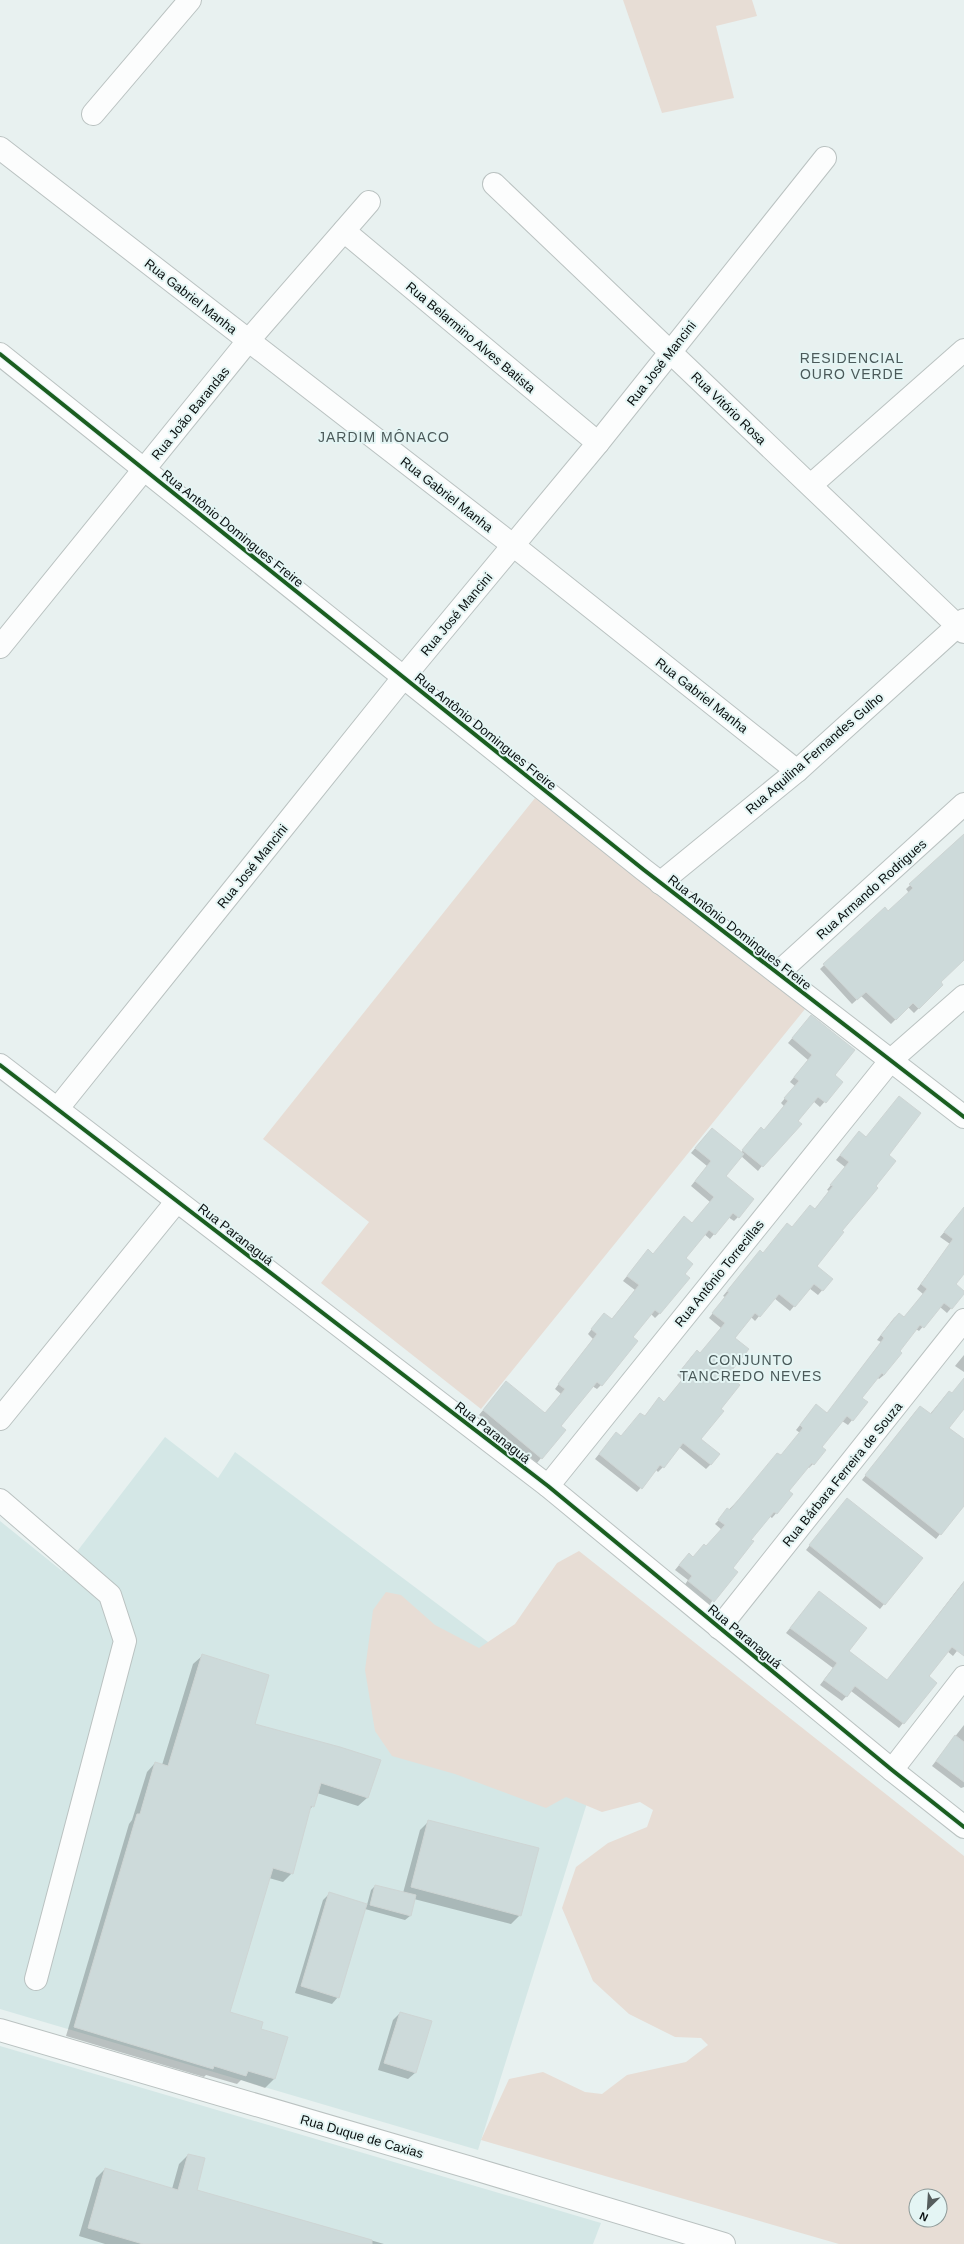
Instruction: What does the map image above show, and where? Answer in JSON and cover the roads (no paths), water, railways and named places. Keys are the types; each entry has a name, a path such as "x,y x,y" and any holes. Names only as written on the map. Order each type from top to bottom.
{"street":[{"path":"93,114 190,0"},
{"name":"Rua Gabriel Manha","path":"0,148 514,546 797,771"},
{"name":"Rua José Mancini","path":"58,1108 403,678 598,443 825,158"},
{"name":"Rua Vitório Rosa","path":"494,184 810,485 962,626"},
{"name":"Rua João Barandas","path":"0,648 248,341 369,202"},
{"name":"Rua Belarmino Alves Batista","path":"344,232 598,443"},
{"path":"810,485 964,350"},
{"name":"Rua Antônio Domingues Freire","path":"0,354 660,883 964,1117"},
{"name":"Rua Aquilina Fernandes Gulho","path":"660,883 797,771 962,626"},
{"name":"Rua Armando Rodrigues","path":"778,974 964,804"},
{"name":"Rua Antônio Torrecillas","path":"548,1486 891,1060 964,996"},
{"name":"Rua Paranaguá","path":"0,1065 58,1108 548,1486 892,1770 964,1827"},
{"path":"0,1419 177,1201"},
{"name":"Rua Bárbara Ferreira de Souza","path":"719,1628 964,1320"},
{"path":"0,1500 110,1595 125,1641 36,1979"},
{"path":"892,1770 964,1677"},
{"name":"Rua Duque de Caxias","path":"0,2030 468,2167 724,2244"}],"district":[{"name":"RESIDENCIAL OURO VERDE","path":"852,366"},
{"name":"JARDIM MÔNACO","path":"384,437"},
{"name":"CONJUNTO TANCREDO NEVES","path":"751,1368"}]}
